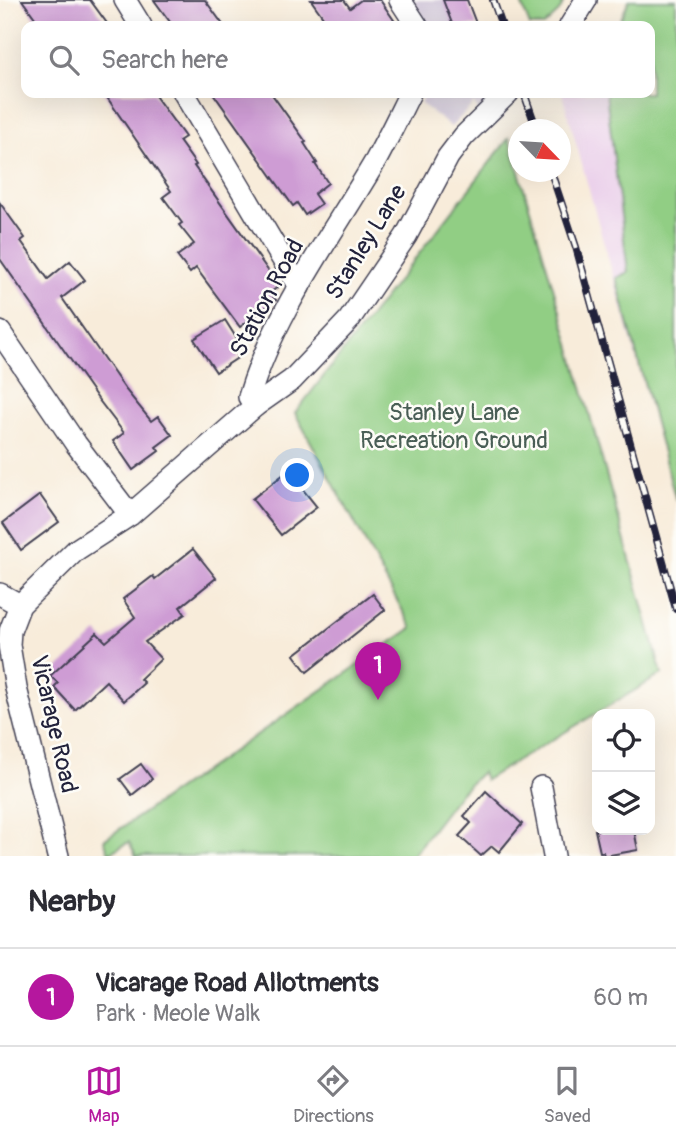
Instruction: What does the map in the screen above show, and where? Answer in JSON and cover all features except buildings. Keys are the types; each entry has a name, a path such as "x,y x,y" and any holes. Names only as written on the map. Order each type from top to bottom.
{"street":[{"path":"125,0 138,21"},
{"path":"400,0 414,21"},
{"path":"573,21 586,0"},
{"path":"187,98 299,287"},
{"name":"Station Road","path":"255,407 249,397 259,365 299,287 377,158 407,98"},
{"name":"Stanley Lane","path":"255,407 292,380 349,320 406,236 447,157 503,98"},
{"path":"0,332 76,444 130,515"},
{"path":"0,594 20,605 76,550 130,515 255,407"},
{"name":"Vicarage Road","path":"20,605 10,631 9,645 16,688 58,856"},
{"path":"541,786 554,856"}],"shaded area":[{"path":"413,0 467,0 475,21 425,21"},
{"path":"629,0 676,0 676,501 563,98 655,98 655,21 618,21 623,16"},
{"path":"422,98 501,98 506,113 489,131 474,103 451,127 420,103"}],"green space":[{"path":"520,0 565,0 559,12 549,21 528,21"},
{"path":"629,0 676,0 676,501 616,278 628,272 607,98 655,98 655,21 620,21"},
{"name":"Stanley Lane Recreation Ground","path":"508,139 508,182 522,182 662,674 604,709 592,709 592,716 485,780 482,772 461,792 412,856 136,856 129,842 109,853 104,840 412,628 295,413"}],"railway":[{"path":"493,0 500,21"},
{"path":"526,98 533,119"},
{"path":"554,182 576,247 676,609"}],"place":[{"name":"Vicarage Road Allotments","path":"378,700"}]}
